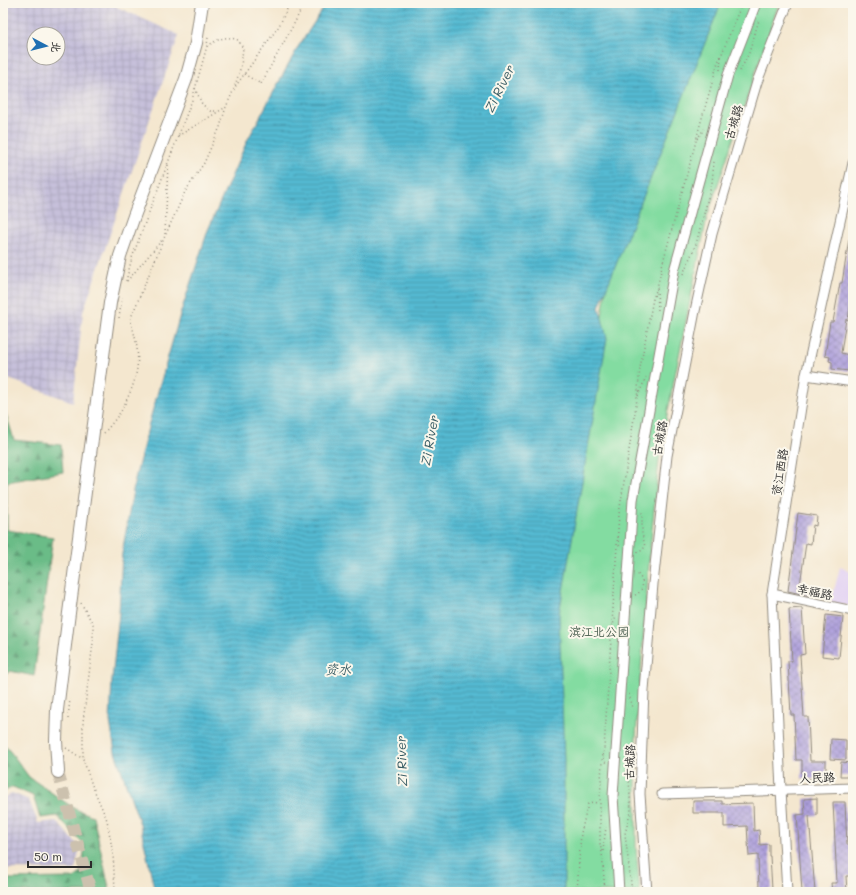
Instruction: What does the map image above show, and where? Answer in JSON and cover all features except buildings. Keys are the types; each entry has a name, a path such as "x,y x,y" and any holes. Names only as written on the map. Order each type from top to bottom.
{"main road":[{"path":"58,772 56,741 57,710 68,614 110,303 120,256 186,79 196,43 202,3"}],"street":[{"path":"620,892 613,796 633,500 674,271 728,75 756,3"},
{"name":"古城路","path":"647,892 640,794 644,690 653,584 667,456 695,311 712,234 757,82 788,3"},
{"name":"资江西路","path":"787,892 772,594 806,375 853,163"},
{"path":"806,375 853,382"},
{"name":"幸福路","path":"772,594 853,611"},
{"name":"人民路","path":"662,794 853,788"}],"path":[{"path":"235,87 280,26 290,3"},
{"path":"244,74 261,84 304,3"},
{"path":"739,72 749,53 761,15"},
{"path":"104,426 104,433 120,413 132,388 137,369 138,351 135,333 130,320 185,192 204,163 220,127 241,66 243,48 238,40 231,37 219,39 207,46"},
{"path":"168,161 165,236 125,283 132,258 168,161 192,100 208,38"},
{"path":"195,88 202,104 210,111 218,112"},
{"path":"178,136 226,107"},
{"path":"682,277 696,244 712,183 714,160"},
{"path":"119,320 122,298"},
{"path":"632,597 641,591 642,586 642,580 639,574 631,570 629,563 635,553 640,552 645,547 642,533 642,512"},
{"path":"80,609 81,602 93,624 93,643 83,722 83,759 107,820 113,854 116,892"},
{"path":"68,721 70,694"},
{"path":"629,694 633,708"},
{"path":"67,755 66,748 83,759"},
{"path":"630,758 630,763 626,769 626,774 629,779 631,812 625,834 632,892"},
{"path":"577,892 581,833 588,804 600,802"}],"shaded area":[{"path":"3,3 115,3 117,7 179,35 83,312 73,402 3,377"},
{"path":"840,567 853,573 853,607 831,602"},
{"path":"12,793 29,800 38,823 56,821 80,847 75,870 3,869 3,798"}],"green space":[{"name":"滨江北公园","path":"718,3 779,3 707,217 660,450 650,550 636,736 636,849 640,892 557,892 554,633 615,235"},
{"path":"3,404 14,440 61,445 63,472 7,482 7,530 53,537 34,676 10,671 3,677"},
{"path":"3,743 29,777 75,809 93,816 110,892 3,892 3,879 74,878 81,873 85,846 57,816 40,818 33,796 13,787 3,792"}],"water":[{"name":"资水","path":"327,3 721,3 599,307 607,338 559,614 564,760 564,892 155,892 140,824 115,752 110,721 112,680 119,614 122,554 135,479 151,416 180,315 208,230 247,141 298,47"}],"tunnel":[{"path":"58,772 91,892"}],"water label":[{"name":"Zi River","path":"499,88"},
{"name":"Zi River","path":"429,440"},
{"name":"Zi River","path":"401,761"}]}
